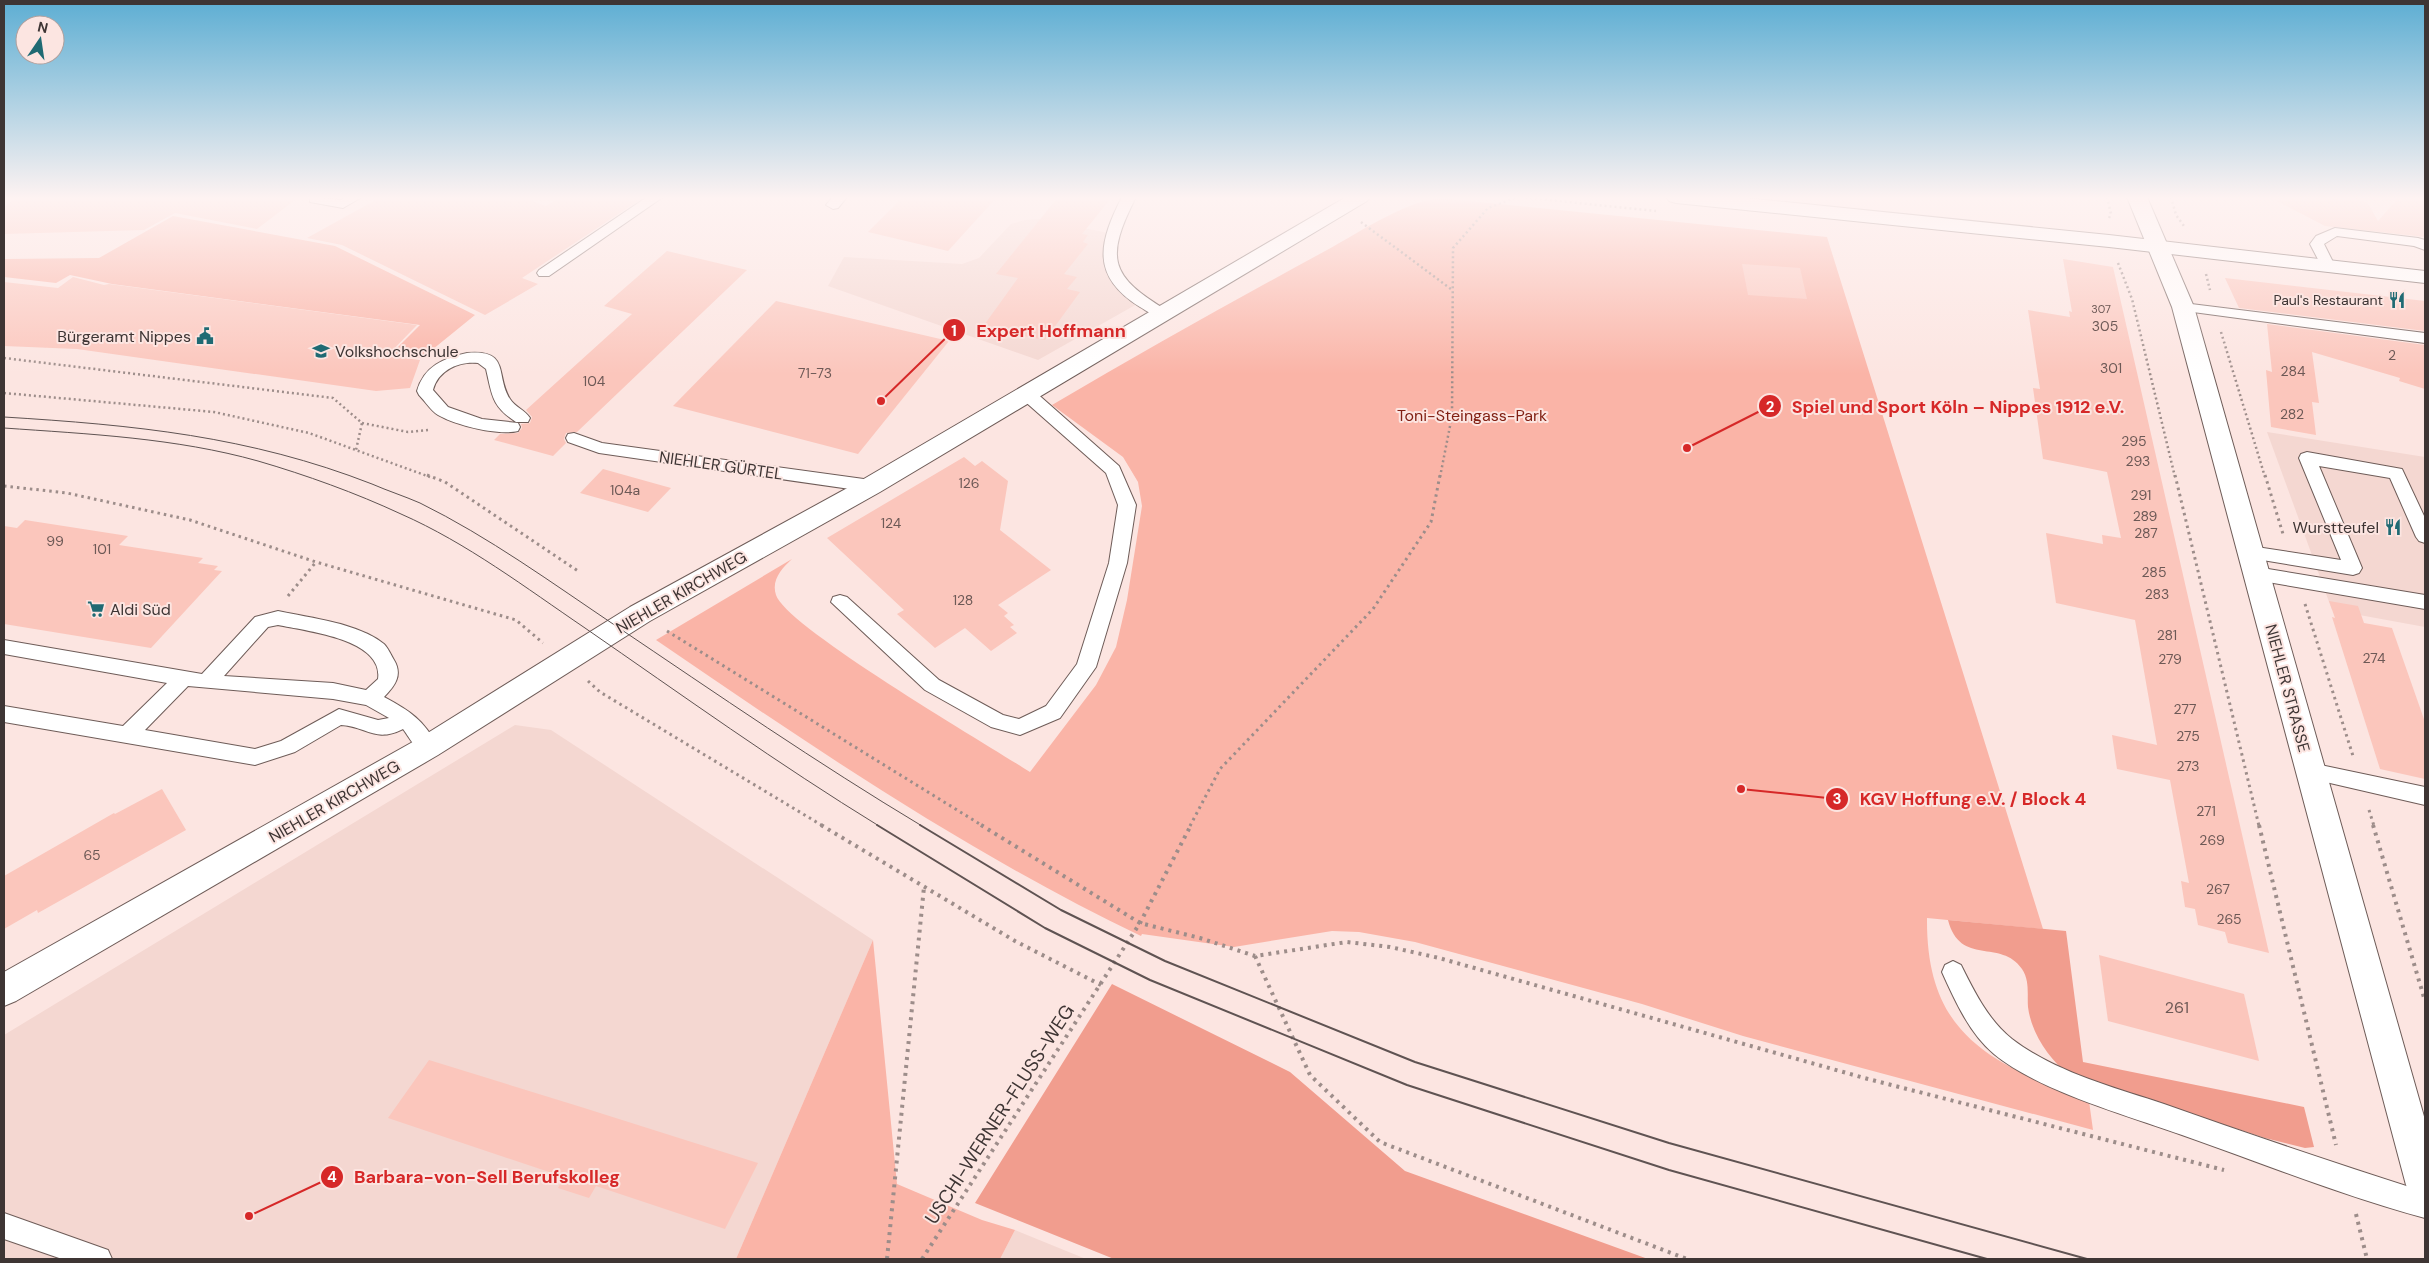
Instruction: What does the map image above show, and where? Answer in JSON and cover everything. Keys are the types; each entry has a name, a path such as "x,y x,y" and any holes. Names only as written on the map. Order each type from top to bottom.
{"street":[{"name":"NIEHLER KIRCHWEG","path":"4,990 428,747 640,614 871,486 1260,256"},
{"name":"NIEHLER STRASSE","path":"2161,256 2183,307 2425,1185"},
{"path":"2242,256 2425,277"}],"lane":[{"path":"544,272 568,256"},
{"path":"1108,256 1113,274 1124,287 1137,300 1163,314"},
{"path":"2323,256 2328,266"},
{"path":"2183,307 2425,338"},
{"path":"474,357 485,360 494,369 496,386 517,422 481,424 442,411 425,391 427,379 442,366 457,360 474,357"},
{"path":"840,602 932,685 998,721 1020,727 1052,712 1086,668 1118,563 1127,506 1113,470 1027,394"},
{"name":"NIEHLER GÜRTEL","path":"574,438 598,448 871,486"},
{"path":"2362,590 2307,458 2396,473 2425,537"},
{"path":"2253,563 2354,568"},
{"path":"2253,563 2362,590 2425,602"},
{"path":"206,682 262,622 270,619 286,619 337,631 360,639 378,650 388,666 387,682 370,698"},
{"path":"4,647 206,682 333,691 370,698 406,718 428,747"},
{"path":"127,735 184,678"},
{"path":"4,714 255,757 267,756 288,747 339,717 345,716 380,728 386,728 406,718"},
{"path":"2311,771 2425,796"},
{"path":"1953,972 1964,996 1993,1037 2022,1058 2086,1089 2344,1180 2425,1205"},
{"path":"4,1226 99,1259"}],"path":[{"path":"1413,256 1451,289"},
{"name":"USCHI-WERNER-FLUSS-WEG","path":"922,1259 1140,923 1220,769 1373,609 1430,522 1452,416 1453,256"},
{"path":"2115,256 2132,299 2344,1180 2367,1259"},
{"path":"4,358 333,398 362,423 408,432 481,424"},
{"path":"4,393 214,412 309,433 444,482 578,571"},
{"path":"356,450 362,423"},
{"path":"4,486 67,493 190,520 316,562 516,620 600,692 1015,941 1101,985"},
{"path":"270,619 316,562"},
{"path":"640,614 1140,923 1200,938 1256,956 1347,942 1390,947 1439,958 1868,1079 2229,1172"},
{"path":"888,1259 924,886"},
{"path":"1256,956 1310,1075 1380,1142 1687,1259"}],"shaded area":[{"path":"981,256 1104,256 1106,268 1137,304 1038,360 828,286 844,257 962,264"},
{"path":"2267,432 2425,457 2425,627 2332,610"},
{"path":"515,725 551,730 873,940 736,1259 4,1259 4,1035"},
{"path":"1948,920 2066,931 2083,1062 2304,1107 2314,1147 2305,1148 2265,1138 2069,1074 2048,1053 2037,1035 2030,1016 2027,983 2022,969 2013,960 2003,955 1971,948 1962,943 1954,934"},
{"path":"1112,984 1290,1072 1405,1171 1648,1259 1114,1259 975,1203"},
{"path":"1015,1230 1086,1259 1000,1259"}],"green space":[{"path":"103,256 355,256 475,315 422,358 392,353 420,325 112,284 70,275 56,283 4,277 4,259 99,258"},
{"name":"Toni-Steingass-Park","path":"1316,256 1833,256 2043,929 1927,918 1930,958 1938,991 1952,1018 1971,1040 1994,1058 2022,1073 2089,1101 2093,1130 1743,1036 1642,1004 1415,942 1359,932 1332,931 1234,947 1142,934 1141,936 1077,904 954,835 833,759 656,640 792,559 781,570 775,584 776,595 788,611 850,658 892,686 1030,772 1096,685 1116,647 1127,600 1142,506 1138,482 1123,457 1052,405"},
{"path":"873,940 897,1184 982,1220 1015,1230 1000,1259 736,1259"}],"building":[{"path":"364,256 555,256 522,278 538,284 485,315"},
{"path":"661,256 688,256 747,270 577,432 566,433 564,439 566,443 553,456 494,440 500,434 518,433 522,428 521,424 530,423 532,417 526,410 632,314 604,306"},
{"path":"1011,256 1078,256 1064,274 1077,277 1067,289 1080,292 1045,340 982,328 1018,278 996,274"},
{"path":"2063,259 2113,267 2269,953 2228,943 2225,932 2198,925 2195,909 2185,907 2181,881 2189,883 2170,780 2117,769 2112,735 2157,745 2135,620 2056,603 2046,533 2103,544 2102,535 2121,538 2107,472 2043,459 2033,388 2040,389 2028,310 2070,317 2069,311 2072,312"},
{"path":"1742,264 1800,268 1807,299 1748,295"},
{"name":"Bürgeramt Nippes","path":"73,277 104,285 109,284 417,325 387,356 420,360 410,388 376,391 77,349 4,346 4,282 58,288"},
{"path":"2225,278 2425,301 2425,331 2239,308"},
{"path":"776,301 949,341 858,454 673,406"},
{"path":"2267,324 2425,345 2425,389 2399,381 2400,378 2312,352 2319,403 2312,402 2316,435 2271,427 2266,370 2272,372"},
{"path":"964,457 975,466 982,461 1008,481 1000,530 1051,570 998,605 1008,613 1004,616 1014,625 1010,627 1017,633 991,651 965,628 935,648 897,614 904,610 827,538"},
{"path":"603,469 671,488 648,512 580,493"},
{"path":"25,520 128,536 119,545 203,558 198,563 218,566 214,570 222,571 151,648 4,624 4,526 17,528"},
{"path":"2329,601 2358,606 2364,623 2392,628 2425,722 2425,779 2380,769 2332,617 2335,618"},
{"path":"162,789 186,830 38,913 37,910 4,929 4,876 114,813"},
{"path":"2099,955 2244,994 2259,1061 2108,1021"},
{"path":"429,1060 758,1163 725,1229 596,1186 589,1198 558,1188 564,1177 388,1118"}],"tram line":[{"path":"4,417 145,429 236,444 281,454 326,468 420,503 446,516 520,561 768,728 922,826"},
{"path":"4,428 132,438 227,453 312,478 401,514 449,538 496,567 767,754 879,826"},
{"path":"877,825 1045,928 1150,980 1407,1085 1669,1170 1987,1259"},
{"path":"920,825 1061,910 1165,961 1415,1062 1669,1143 2087,1259"}],"place":[{"name":"Paul's Restaurant","path":"2397,300"},
{"name":"Bürgeramt Nippes","path":"205,336"},
{"name":"Volkshochschule","path":"321,351"},
{"name":"Expert Hoffmann","path":"881,401"},
{"name":"Spiel und Sport Köln – Nippes 1912 e.V.","path":"1687,448"},
{"name":"Wurstteufel","path":"2393,527"},
{"name":"Aldi Süd","path":"96,609"},
{"name":"KGV Hoffung e.V. / Block 4","path":"1741,789"},
{"name":"Barbara-von-Sell Berufskolleg","path":"249,1216"}]}
